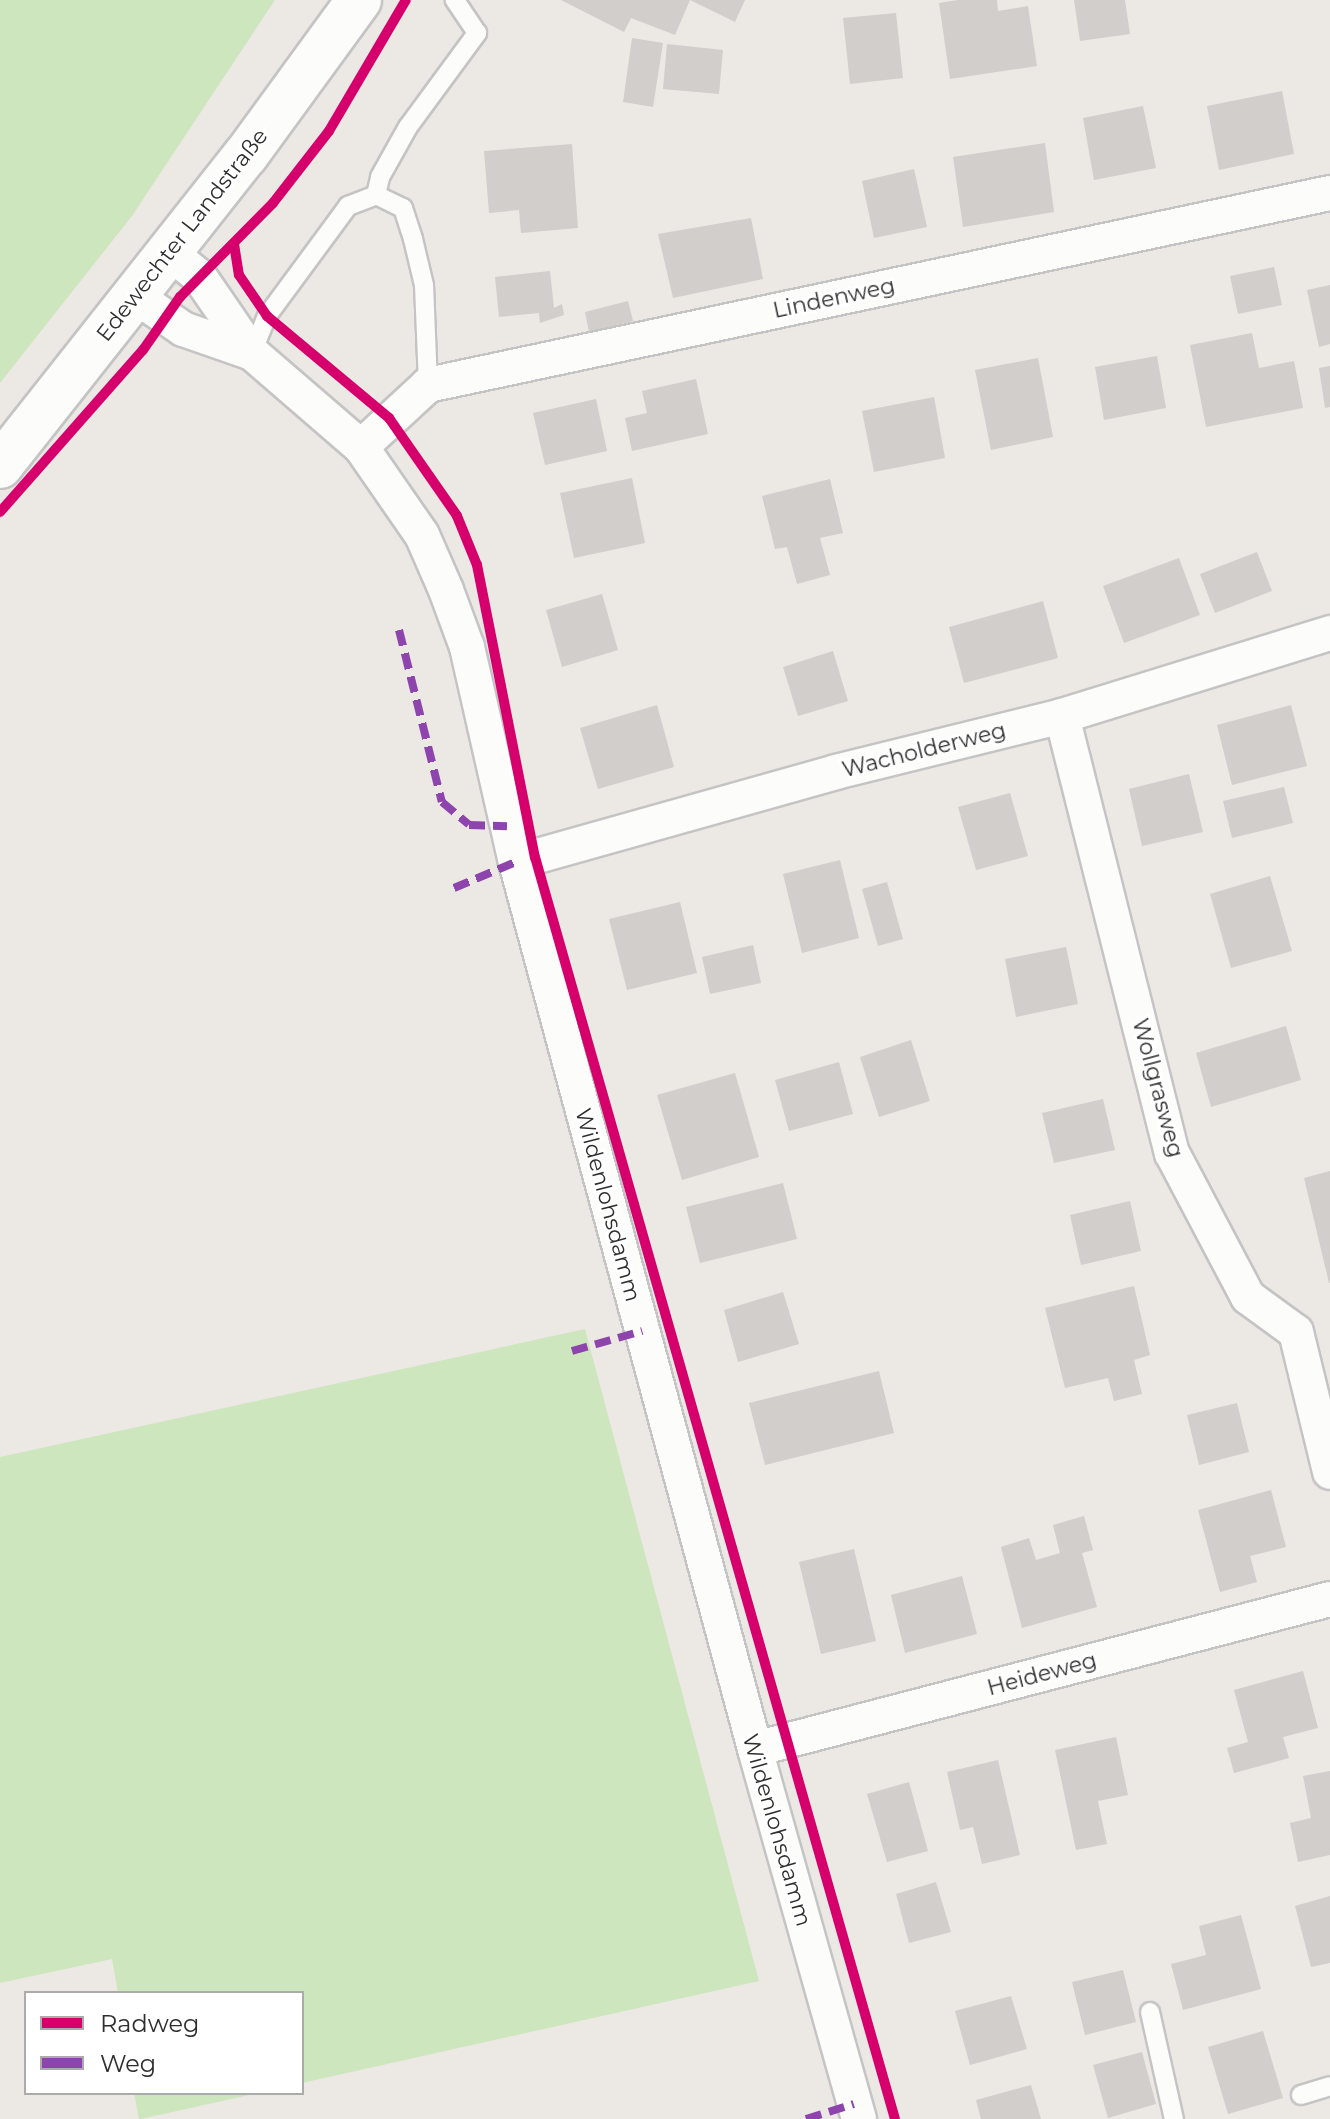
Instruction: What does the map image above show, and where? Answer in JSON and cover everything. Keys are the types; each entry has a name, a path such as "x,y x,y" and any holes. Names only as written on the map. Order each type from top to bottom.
{"main road":[{"name":"Edewechter Landstraße","path":"0,466 246,155 359,0"}],"street":[{"name":"Lindenweg","path":"428,385 1330,193"},
{"name":"Wildenlohsdamm","path":"169,252 199,276 252,353 361,447 422,535 446,590 467,647 516,862 755,1749 859,2119"},
{"name":"Wildenlohsdamm","path":"135,296 183,329 252,353"},
{"path":"361,447 428,385"},
{"name":"Wacholderweg","path":"516,862 836,772 1062,716 1330,633"},
{"name":"Wollgrasweg","path":"1062,716 1172,1153 1248,1297 1296,1332 1330,1472"},
{"name":"Heideweg","path":"755,1749 1330,1599"}],"lane":[{"path":"376,195 380,177 408,127 477,33 455,0"},
{"path":"252,353 267,316 348,206 376,195 403,208 413,239 424,285 428,385"},
{"path":"1150,2012 1174,2119"},
{"path":"1301,2095 1330,2086"}],"green space":[{"path":"0,0 275,0 132,216 0,383"},
{"path":"585,1329 759,1981 304,2083 304,1991 118,1991 112,1959 0,1983 0,1457"},
{"path":"134,2095 249,2095 139,2119"}],"building":[{"path":"561,0 690,0 675,35 631,18 624,32"},
{"path":"690,0 745,0 735,22"},
{"path":"997,0 998,11 1028,6 1037,66 950,79 939,3"},
{"path":"1074,0 1125,0 1130,34 1080,41"},
{"path":"896,13 903,78 850,84 843,18"},
{"path":"632,38 663,43 653,107 623,102"},
{"path":"667,44 723,50 719,94 663,89"},
{"path":"1282,91 1294,154 1219,170 1207,106"},
{"path":"1143,106 1156,168 1094,180 1083,118"},
{"path":"1045,143 1054,212 963,227 953,157"},
{"path":"572,144 578,228 521,233 519,210 489,213 484,151"},
{"path":"914,169 927,227 874,238 862,181"},
{"path":"751,218 763,279 673,298 658,234"},
{"path":"1274,267 1282,305 1238,314 1230,276"},
{"path":"550,271 554,308 562,304 564,315 540,323 539,313 499,317 495,277"},
{"path":"1330,285 1330,344 1319,347 1307,290"},
{"path":"628,301 633,321 589,332 585,312"},
{"path":"1252,333 1259,368 1294,361 1303,408 1206,427 1190,345"},
{"path":"1157,356 1166,408 1104,420 1095,367"},
{"path":"1038,358 1053,437 991,450 975,370"},
{"path":"1330,366 1330,407 1325,408 1319,368"},
{"path":"696,379 708,434 632,451 625,418 647,413 642,391"},
{"path":"934,397 945,458 874,472 862,411"},
{"path":"596,399 607,451 545,465 533,413"},
{"path":"632,478 645,543 574,558 560,493"},
{"path":"830,479 843,533 820,538 830,575 797,584 787,547 775,549 762,496"},
{"path":"1257,552 1272,591 1215,613 1200,574"},
{"path":"1179,558 1200,615 1124,643 1103,586"},
{"path":"602,594 618,650 562,667 546,610"},
{"path":"1043,601 1058,658 964,683 949,627"},
{"path":"833,651 848,701 798,716 783,667"},
{"path":"657,705 674,767 598,789 580,728"},
{"path":"1291,705 1307,766 1232,785 1217,725"},
{"path":"1189,774 1203,832 1142,846 1129,789"},
{"path":"1284,787 1293,823 1232,838 1223,801"},
{"path":"1010,793 1028,856 976,870 958,807"},
{"path":"840,860 859,938 802,953 783,874"},
{"path":"1270,876 1292,951 1231,968 1210,894"},
{"path":"887,882 903,939 878,946 862,889"},
{"path":"680,902 697,973 627,990 609,919"},
{"path":"753,945 761,983 710,994 702,957"},
{"path":"1066,947 1078,1004 1016,1017 1005,959"},
{"path":"1286,1026 1301,1080 1211,1107 1196,1053"},
{"path":"911,1040 930,1101 879,1117 860,1057"},
{"path":"839,1062 853,1114 789,1131 775,1080"},
{"path":"735,1073 759,1157 682,1180 657,1095"},
{"path":"1103,1099 1115,1150 1054,1163 1042,1113"},
{"path":"1330,1171 1330,1283 1329,1283 1304,1178"},
{"path":"783,1183 797,1239 700,1263 686,1207"},
{"path":"1130,1201 1141,1251 1081,1265 1070,1215"},
{"path":"1134,1286 1150,1355 1134,1360 1142,1394 1114,1401 1108,1378 1065,1388 1045,1308"},
{"path":"783,1292 799,1344 738,1362 724,1310"},
{"path":"879,1371 894,1433 765,1465 749,1403"},
{"path":"1237,1403 1249,1452 1199,1465 1187,1415"},
{"path":"1271,1490 1286,1547 1250,1556 1257,1582 1220,1592 1198,1510"},
{"path":"1084,1516 1093,1550 1082,1553 1097,1607 1022,1628 1001,1547 1029,1538 1036,1560 1060,1553 1053,1525"},
{"path":"854,1549 876,1641 821,1654 799,1562"},
{"path":"962,1576 977,1634 905,1653 891,1595"},
{"path":"1303,1671 1318,1728 1283,1737 1289,1758 1234,1773 1227,1748 1248,1742 1234,1690"},
{"path":"1116,1737 1128,1795 1098,1801 1107,1844 1076,1850 1055,1750"},
{"path":"998,1760 1020,1855 982,1864 973,1827 960,1830 947,1772"},
{"path":"1330,1771 1330,1855 1298,1862 1290,1823 1311,1818 1303,1776"},
{"path":"909,1782 928,1851 887,1862 867,1794"},
{"path":"936,1882 951,1932 909,1943 896,1894"},
{"path":"1330,1896 1330,1963 1311,1967 1295,1906"},
{"path":"1241,1915 1261,1989 1183,2010 1171,1964 1206,1955 1199,1926"},
{"path":"1123,1970 1136,2022 1085,2035 1072,1982"},
{"path":"1011,1996 1027,2049 970,2065 955,2011"},
{"path":"1263,2031 1283,2098 1228,2114 1208,2047"},
{"path":"1142,2052 1156,2104 1108,2118 1093,2065"},
{"path":"1031,2085 1041,2119 981,2119 976,2100"}],"marked path":[{"path":"399,630 442,802 469,825 507,826"},
{"path":"454,888 516,862"},
{"path":"572,1351 642,1331"},
{"path":"806,2119 854,2104"}],"cycle path":[{"path":"0,512 143,350 180,297 273,203 329,131 406,0"},
{"path":"234,244 239,275 267,316 389,418 457,516 477,565 535,857 895,2119"}]}
